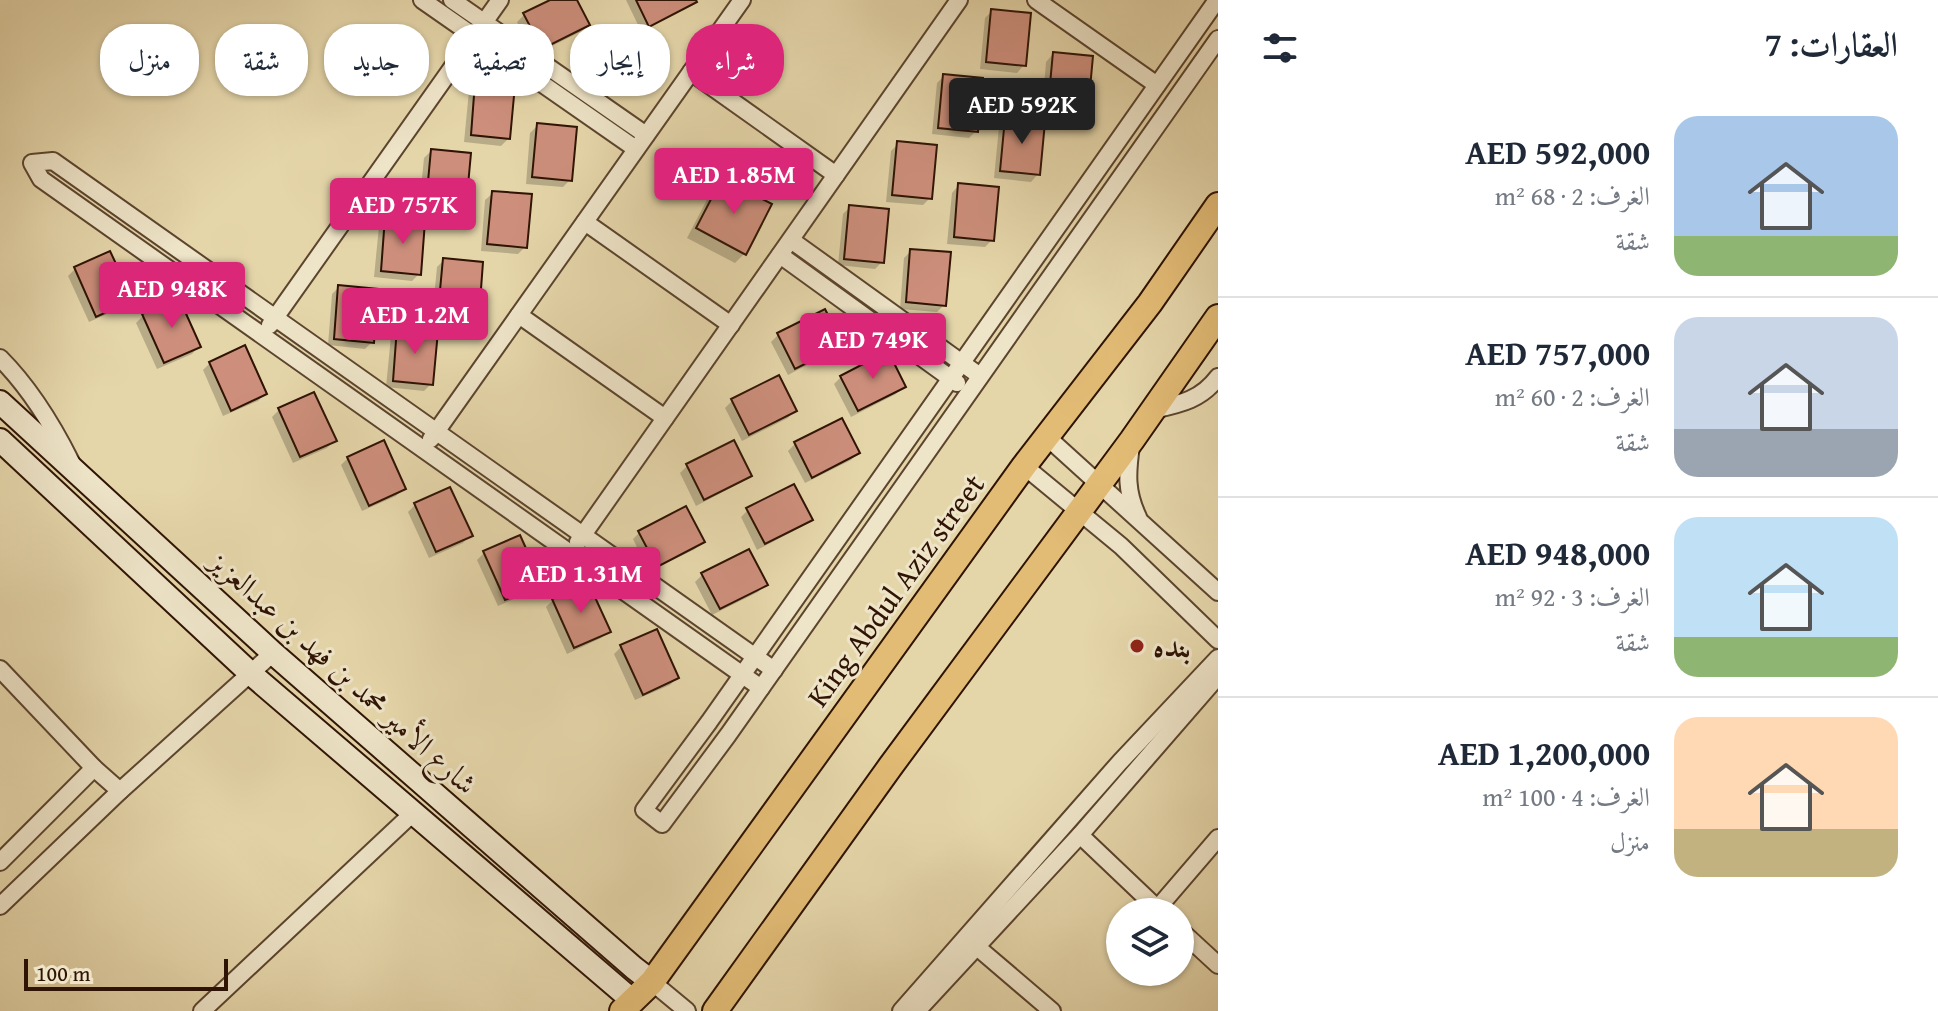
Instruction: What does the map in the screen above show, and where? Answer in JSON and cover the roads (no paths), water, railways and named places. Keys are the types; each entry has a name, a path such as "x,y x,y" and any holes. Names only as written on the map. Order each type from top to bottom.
{"main road":[{"name":"King Abdul Aziz street","path":"635,1008 1024,466 1150,303 1218,205"},
{"path":"715,1011 890,767 1080,512 1218,317"},
{"name":"شارع الأمير محمد بن فهد بن عبدالعزيز","path":"0,402 273,653 652,982"},
{"name":"شارع الأمير محمد بن فهد بن عبدالعزيز","path":"0,440 250,673 635,1008"}],"street":[{"path":"422,0 469,24"},
{"path":"452,0 474,24"},
{"path":"483,24 500,0"},
{"path":"725,24 742,0"},
{"path":"571,553 959,0"},
{"path":"1036,0 1157,85"},
{"path":"1217,0 644,810 662,824 1218,39"},
{"path":"262,335 445,77"},
{"path":"424,449 686,79"},
{"path":"554,81 641,142"},
{"path":"725,96 836,175"},
{"path":"761,688 41,179 32,163 53,161 774,670"},
{"path":"585,222 731,325"},
{"path":"791,240 980,376"},
{"path":"780,255 969,392"},
{"path":"519,315 665,418"},
{"path":"0,358 17,374 51,423 75,471"},
{"path":"1153,410 1198,396 1209,390 1218,377"},
{"path":"1047,437 1218,592"},
{"path":"1132,440 1128,483 1130,501 1140,522"},
{"path":"1024,466 1121,546 1218,640"},
{"path":"0,906 120,791 273,653"},
{"path":"901,1011 1120,762 1218,658"},
{"path":"0,669 94,768 120,791"},
{"path":"917,1011 1080,835 1218,676"},
{"path":"0,862 94,768"},
{"path":"202,1011 413,813"},
{"path":"1080,835 1146,898"},
{"path":"1169,898 1218,838"},
{"path":"1194,943 1218,965"},
{"path":"977,947 1052,1011"},
{"path":"652,982 687,1011"}],"place":[{"name":"بنده","path":"1137,646"}]}
